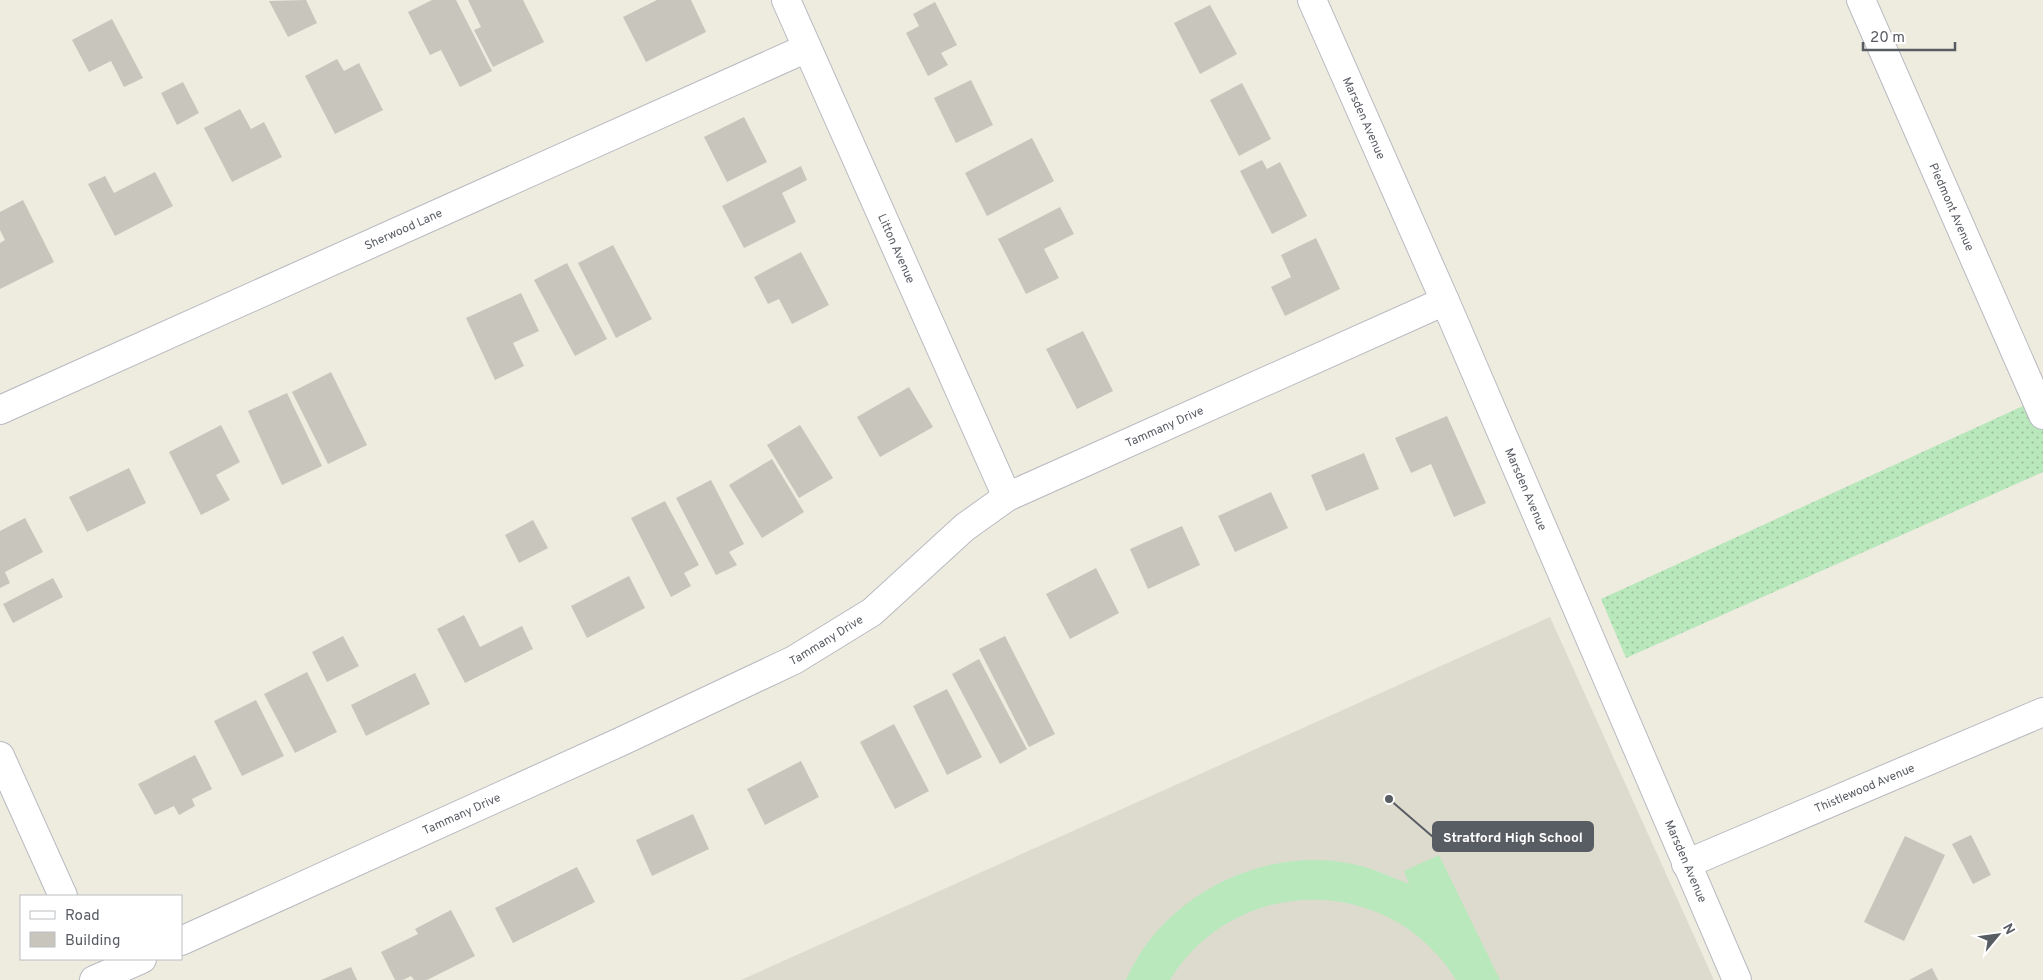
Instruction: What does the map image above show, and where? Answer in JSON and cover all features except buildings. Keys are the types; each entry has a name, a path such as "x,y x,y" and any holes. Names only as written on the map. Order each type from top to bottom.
{"street":[{"name":"Litton Avenue","path":"786,0 1007,497"},
{"name":"Marsden Avenue","path":"1312,0 1445,301 1737,980"},
{"name":"Piedmont Avenue","path":"1861,0 2043,415"},
{"name":"Sherwood Lane","path":"0,410 807,48"},
{"name":"Tammany Drive","path":"182,941 611,746 794,660 872,612 965,527 1007,497 1445,301"},
{"name":"Thistlewood Avenue","path":"1686,864 2043,712"},
{"path":"0,756 63,895"},
{"path":"95,972 138,960"}],"shaded area":[{"path":"1550,617 1714,980 741,980"}],"green space":[{"path":"2043,397 2043,472 1626,658 1601,599"},
{"path":"1439,855 1500,980 1456,980 1427,945 1393,920 1354,905 1313,900 1272,905 1233,920 1198,945 1170,980 1126,980 1142,950 1163,924 1189,902 1217,884 1248,871 1281,863 1314,860 1356,865 1409,884 1404,871"}],"place":[{"name":"Stratford High School","path":"1389,799"}]}
